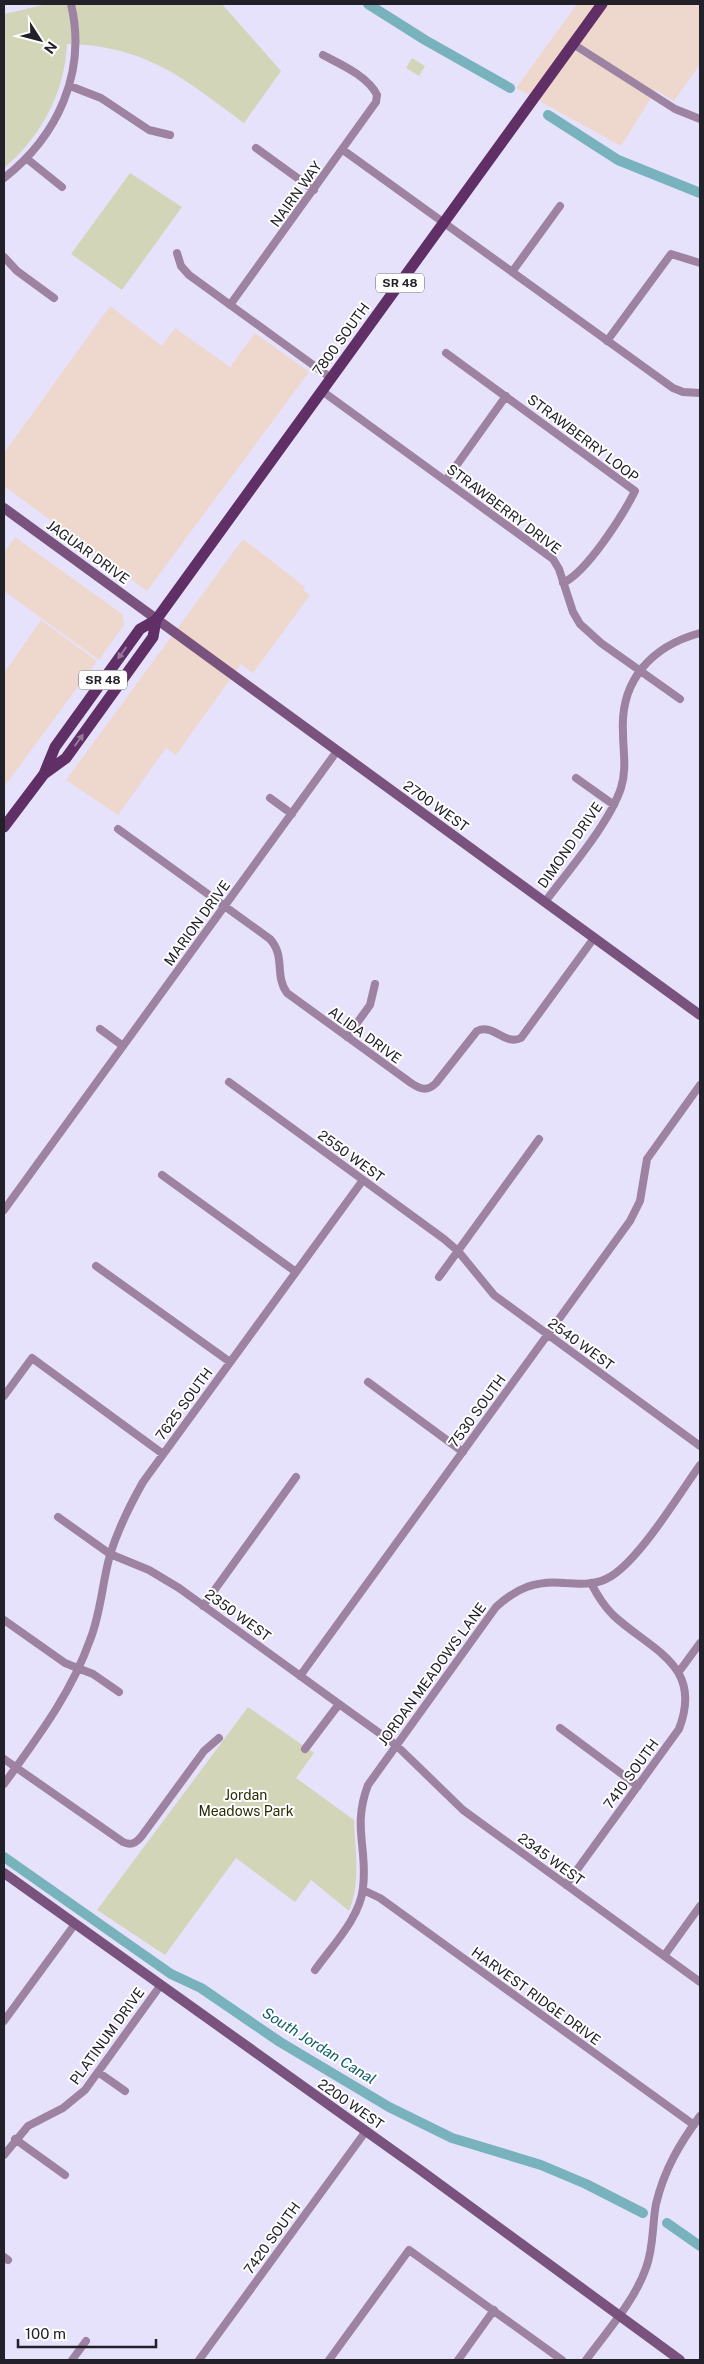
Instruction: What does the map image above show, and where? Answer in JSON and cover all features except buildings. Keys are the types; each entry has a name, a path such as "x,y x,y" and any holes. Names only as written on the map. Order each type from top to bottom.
{"main road":[{"name":"7800 SOUTH","path":"4,827 44,774 54,747 74,719 140,629 156,620 602,4"},
{"name":"JAGUAR DRIVE","path":"4,508 156,620"},
{"name":"7800 SOUTH","path":"44,774 66,758 153,637 156,620"},
{"name":"2700 WEST","path":"156,620 700,1015"},
{"name":"2200 WEST","path":"4,1873 366,2131 680,2360"}],"street":[{"path":"4,178 26,158 48,133 70,86 75,45 74,18 71,4"},
{"path":"573,44 675,109 700,119"},
{"name":"NAIRN WAY","path":"230,306 376,102 377,95 368,83 344,66 323,55"},
{"path":"70,86 101,98 150,130 170,135"},
{"path":"256,148 314,190"},
{"path":"343,150 673,388 683,392 700,393"},
{"path":"26,158 62,187"},
{"path":"512,272 560,206"},
{"path":"177,253 181,266 189,276 331,378"},
{"path":"607,341 670,254 700,263"},
{"path":"4,257 17,271 54,298"},
{"name":"STRAWBERRY LOOP","path":"446,353 635,491 627,507 583,568 572,579 564,583"},
{"name":"STRAWBERRY DRIVE","path":"322,391 553,559 559,569 573,612 580,624 601,643 680,699"},
{"path":"446,480 506,396"},
{"name":"DIMOND DRIVE","path":"545,902 614,805 621,788 625,770 623,715 632,684 640,670 652,657 668,645 700,633"},
{"name":"MARION DRIVE","path":"4,1210 337,752"},
{"path":"576,778 614,805"},
{"path":"270,798 292,814"},
{"name":"ALIDA DRIVE","path":"118,829 225,906 274,944 280,957 280,980 287,992 418,1088 428,1089 441,1079 471,1036 477,1031 488,1029 508,1040 514,1041 521,1038 594,938"},
{"path":"347,1037 370,1004 375,984"},
{"path":"100,1029 123,1046"},
{"name":"2550 WEST","path":"229,1082 458,1251"},
{"name":"7530 SOUTH","path":"300,1676 636,1211 645,1167 652,1152 700,1084"},
{"path":"439,1277 539,1139"},
{"path":"162,1174 296,1272"},
{"name":"7625 SOUTH","path":"4,1784 61,1704 79,1668 91,1639 110,1554 130,1506 143,1482 363,1180"},
{"name":"2540 WEST","path":"458,1251 494,1295 700,1446"},
{"path":"96,1266 230,1362"},
{"path":"4,1396 32,1358 164,1454"},
{"path":"368,1382 463,1452"},
{"name":"JORDAN MEADOWS LANE","path":"315,1970 350,1921 363,1890 360,1820 362,1802 368,1785 496,1607 517,1590 542,1582 591,1583 605,1579 628,1564 700,1466"},
{"path":"203,1606 296,1477"},
{"name":"2350 WEST","path":"58,1517 110,1554 164,1578 396,1745"},
{"path":"591,1583 598,1597 612,1614 669,1656 681,1669 700,1643"},
{"path":"4,1620 65,1663 92,1674 119,1692"},
{"name":"7410 SOUTH","path":"566,1885 638,1786 686,1715 689,1692 687,1680 681,1669"},
{"path":"305,1749 339,1704"},
{"path":"560,1728 638,1786"},
{"path":"4,1759 115,1837 130,1844 136,1842 141,1837 204,1751 219,1738"},
{"name":"2345 WEST","path":"396,1745 451,1801 700,1982"},
{"name":"HARVEST RIDGE DRIVE","path":"363,1890 380,1898 694,2125"},
{"path":"664,1956 700,1906"},
{"path":"4,2021 75,1924"},
{"name":"PLATINUM DRIVE","path":"4,2156 16,2139 33,2123 75,2100 98,2072 160,1986"},
{"path":"98,2072 125,2091"},
{"path":"586,2360 636,2290 647,2266 656,2206 662,2181 670,2162 700,2116"},
{"name":"7420 SOUTH","path":"199,2360 366,2131"},
{"path":"16,2139 65,2175"},
{"path":"329,2360 409,2250 562,2360"},
{"path":"458,2360 494,2310"},
{"path":"72,2360 86,2341"}],"shaded area":[{"path":"577,4 700,4 700,64 674,101 656,90 621,146 516,88"},
{"path":"110,306 162,346 175,328 230,367 255,333 309,372 147,591 4,486 4,453"},
{"path":"15,537 122,614 124,625 99,660 4,591 4,553"},
{"path":"243,539 305,587 303,590 310,595 253,673 241,664 176,755 166,748 118,815 66,780"},
{"path":"41,620 97,661 4,787 4,673"}],"green space":[{"path":"47,4 222,4 281,71 244,123 202,92 163,67 120,51 95,46 67,44 62,79 49,112 29,142 4,168 4,14"},
{"path":"412,58 425,66 419,76 406,68"},
{"path":"130,173 182,207 122,290 71,254"},
{"name":"Jordan Meadows Park","path":"248,1707 314,1753 296,1778 354,1820 356,1877 353,1900 349,1911 311,1880 295,1902 236,1858 165,1955 97,1910"}],"waterway":[{"path":"368,4 425,40 510,88"},
{"path":"548,115 618,160 700,193"},
{"name":"South Jordan Canal","path":"4,1857 171,1974 201,1988 280,2042 389,2107 452,2138 541,2165 586,2184 643,2213"},
{"name":"South Jordan Canal","path":"667,2223 700,2246"}]}
